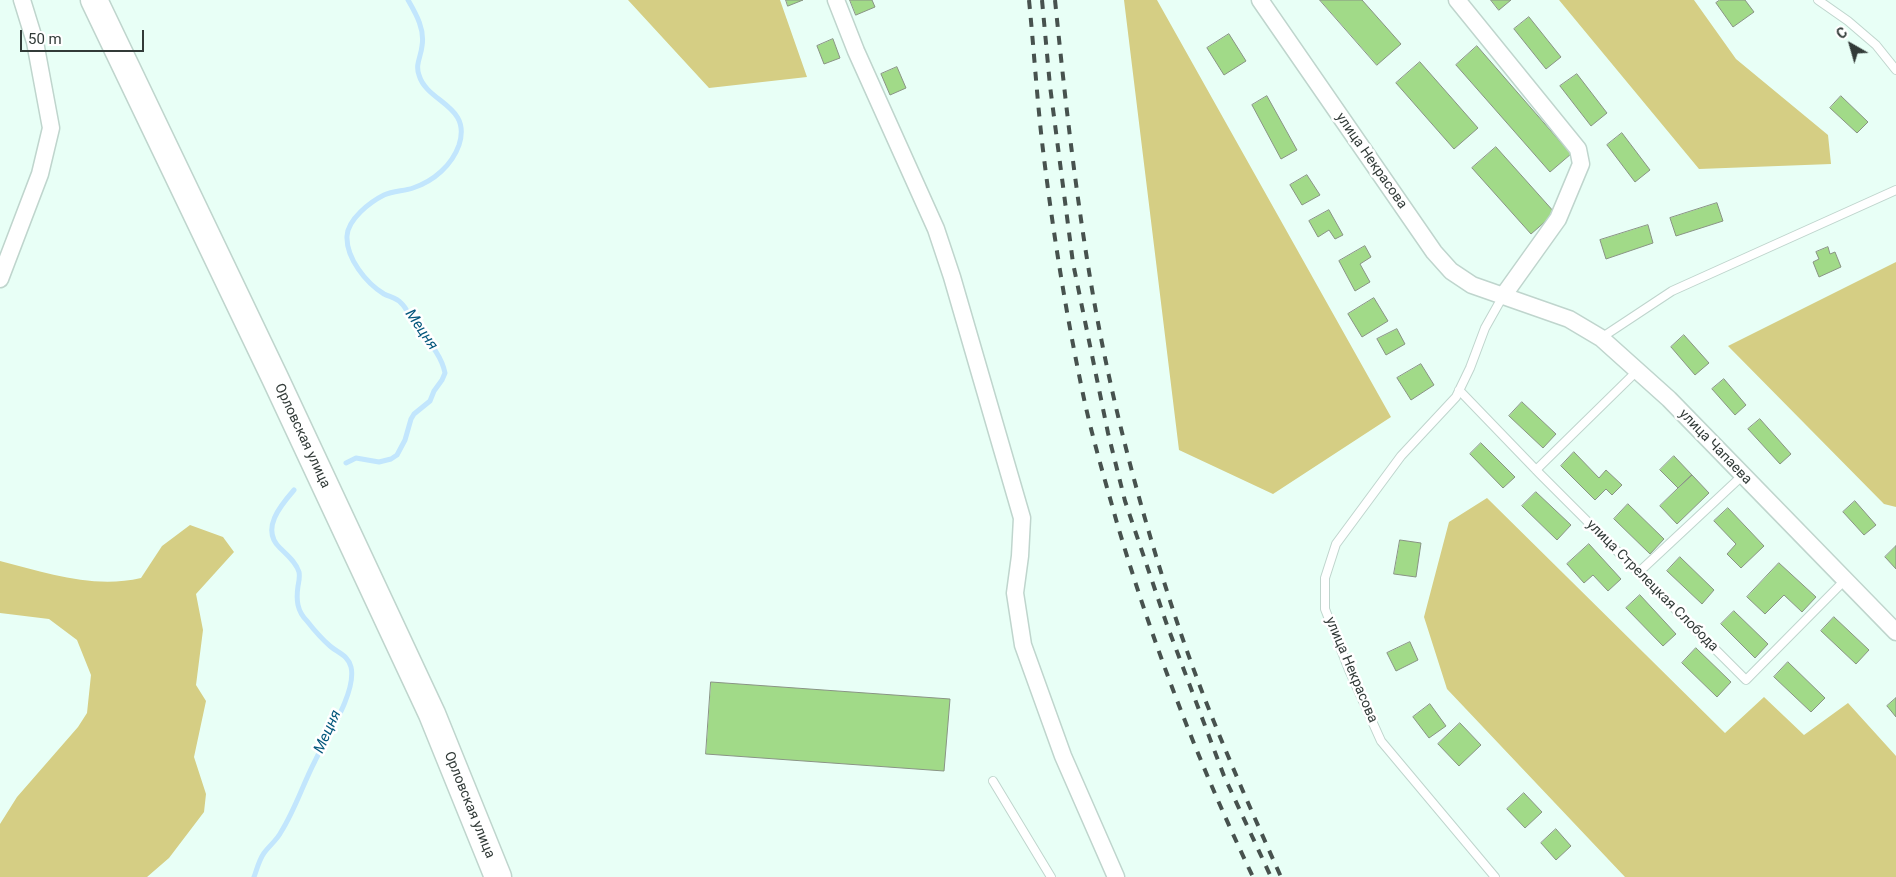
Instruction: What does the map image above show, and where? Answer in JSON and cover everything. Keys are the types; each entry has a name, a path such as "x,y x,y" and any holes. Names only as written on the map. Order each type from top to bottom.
{"main road":[{"name":"Орловская улица","path":"94,0 275,378 432,714 498,877"}],"street":[{"path":"0,279 40,174 51,128 35,42 22,0"},
{"path":"836,0 856,51 936,229 952,277 1022,518 1015,594 1023,645 1063,756 1116,877"},
{"name":"улица Некрасова","path":"1260,0 1434,252 1451,271 1472,285 1506,297"},
{"path":"1456,0 1578,149 1581,164 1558,219 1506,297"},
{"name":"улица Чапаева","path":"1506,297 1569,319 1600,338 1669,399 1896,632"}],"lane":[{"path":"1818,0 1848,21 1876,45 1896,70"},
{"path":"1600,338 1672,291 1896,190"},
{"name":"улица Некрасова","path":"1495,877 1381,741 1324,609 1325,578 1336,544 1401,456 1456,397 1470,368 1485,328 1506,297"},
{"path":"1536,470 1637,371"},
{"name":"улица Стрелецкая Слобода","path":"1459,390 1536,470 1746,680 1845,580"},
{"path":"1638,572 1743,475"},
{"path":"993,781 1051,877"}],"shaded area":[{"path":"628,0 780,0 807,77 709,88"},
{"path":"1124,0 1157,0 1391,417 1273,494 1179,450"},
{"path":"1559,0 1694,0 1736,59 1828,135 1831,164 1699,169"},
{"path":"1896,262 1896,507 1884,504 1728,346"},
{"path":"1487,498 1725,733 1764,697 1804,735 1848,703 1896,756 1896,877 1625,877 1447,689 1424,617 1449,522"},
{"path":"190,525 223,537 234,552 196,594 203,630 196,685 206,701 194,757 206,794 204,812 169,858 147,877 0,877 0,824 17,797 78,727 87,713 91,675 77,640 49,619 0,613 0,561 52,575 88,581 106,582 141,578 162,546"}],"building":[{"path":"786,0 803,0 788,6"},
{"path":"850,0 872,0 875,7 856,15"},
{"path":"1320,0 1362,0 1401,44 1377,65"},
{"path":"1491,0 1511,0 1499,10"},
{"path":"1720,0 1745,0 1754,12 1733,27 1716,3"},
{"path":"1529,17 1561,57 1546,69 1514,29"},
{"path":"1229,34 1246,61 1224,75 1207,48"},
{"path":"833,39 840,58 824,64 817,46"},
{"path":"1477,46 1571,154 1550,172 1456,65"},
{"path":"1420,62 1478,128 1454,149 1396,83"},
{"path":"897,67 906,88 890,95 881,74"},
{"path":"1577,74 1607,113 1591,126 1560,86"},
{"path":"1267,96 1297,150 1281,159 1252,105"},
{"path":"1841,96 1868,122 1857,133 1830,108"},
{"path":"1622,133 1650,170 1635,182 1607,145"},
{"path":"1496,147 1555,213 1531,234 1472,168"},
{"path":"1307,175 1320,195 1302,205 1290,185"},
{"path":"1717,203 1723,221 1676,236 1670,218"},
{"path":"1329,210 1343,235 1335,239 1329,230 1318,237 1309,221"},
{"path":"1648,225 1653,243 1606,259 1600,240"},
{"path":"1365,246 1371,257 1360,264 1370,282 1355,291 1339,261"},
{"path":"1828,247 1830,254 1835,252 1841,267 1819,277 1813,262 1819,259 1816,252"},
{"path":"1374,298 1388,321 1362,337 1348,314"},
{"path":"1397,329 1405,344 1386,355 1377,339"},
{"path":"1684,335 1709,363 1695,375 1671,347"},
{"path":"1421,364 1434,385 1411,400 1397,378"},
{"path":"1724,379 1746,405 1735,415 1712,389"},
{"path":"1522,402 1556,434 1543,448 1509,416"},
{"path":"1760,419 1791,454 1780,464 1748,429"},
{"path":"1481,443 1515,477 1503,488 1470,454"},
{"path":"1574,452 1599,478 1606,470 1622,485 1612,495 1606,489 1595,500 1561,466"},
{"path":"1674,456 1692,475 1678,488 1660,470"},
{"path":"1692,475 1709,493 1677,524 1660,506"},
{"path":"1536,492 1571,525 1557,540 1522,506"},
{"path":"1855,501 1876,525 1864,535 1843,512"},
{"path":"1628,504 1664,539 1650,554 1614,519"},
{"path":"1728,508 1764,546 1741,568 1727,554 1736,544 1714,521"},
{"path":"1400,540 1421,543 1416,577 1394,574"},
{"path":"1589,544 1621,579 1608,591 1593,575 1584,583 1567,564"},
{"path":"1896,546 1896,569 1885,557"},
{"path":"1680,557 1714,590 1702,604 1667,571"},
{"path":"1779,563 1816,597 1802,612 1784,595 1765,614 1747,597"},
{"path":"1640,595 1676,634 1663,646 1626,608"},
{"path":"1734,611 1768,644 1755,658 1721,624"},
{"path":"1834,617 1869,650 1856,664 1821,631"},
{"path":"1410,642 1418,660 1396,671 1387,653"},
{"path":"1696,648 1731,682 1717,697 1682,663"},
{"path":"1788,662 1825,698 1811,712 1774,677"},
{"path":"711,682 950,699 944,771 706,754"},
{"path":"1896,698 1896,717 1887,706"},
{"path":"1430,704 1446,726 1429,738 1413,717"},
{"path":"1460,723 1481,745 1459,766 1438,744"},
{"path":"1524,793 1542,812 1525,828 1507,809"},
{"path":"1556,829 1571,846 1556,860 1541,843"}],"waterway":[{"name":"Мецня","path":"346,463 356,458 379,462 391,459 397,455 405,440 411,419 414,414 430,401 445,373 436,351 411,319 404,306 398,300 377,289 358,269 350,253 347,236 355,217 372,202 384,195 421,185 435,177 447,166 459,145 461,132 459,121 454,113 430,92 419,75 418,64 423,40 419,22 408,0"},
{"name":"Мецня","path":"254,877 262,856 279,835 291,815 345,702 352,677 348,660 324,640 301,613 297,601 298,568 274,541 272,525 279,510 294,490"}],"railway":[{"path":"1029,0 1041,131 1051,211 1071,334 1090,426 1131,569 1161,658 1195,747 1253,877"},
{"path":"1042,0 1050,86 1073,263 1108,433 1125,501 1167,625 1224,776 1271,877"},
{"path":"1055,0 1081,221 1109,377 1128,458 1151,539 1187,652 1225,749 1281,877"}]}
